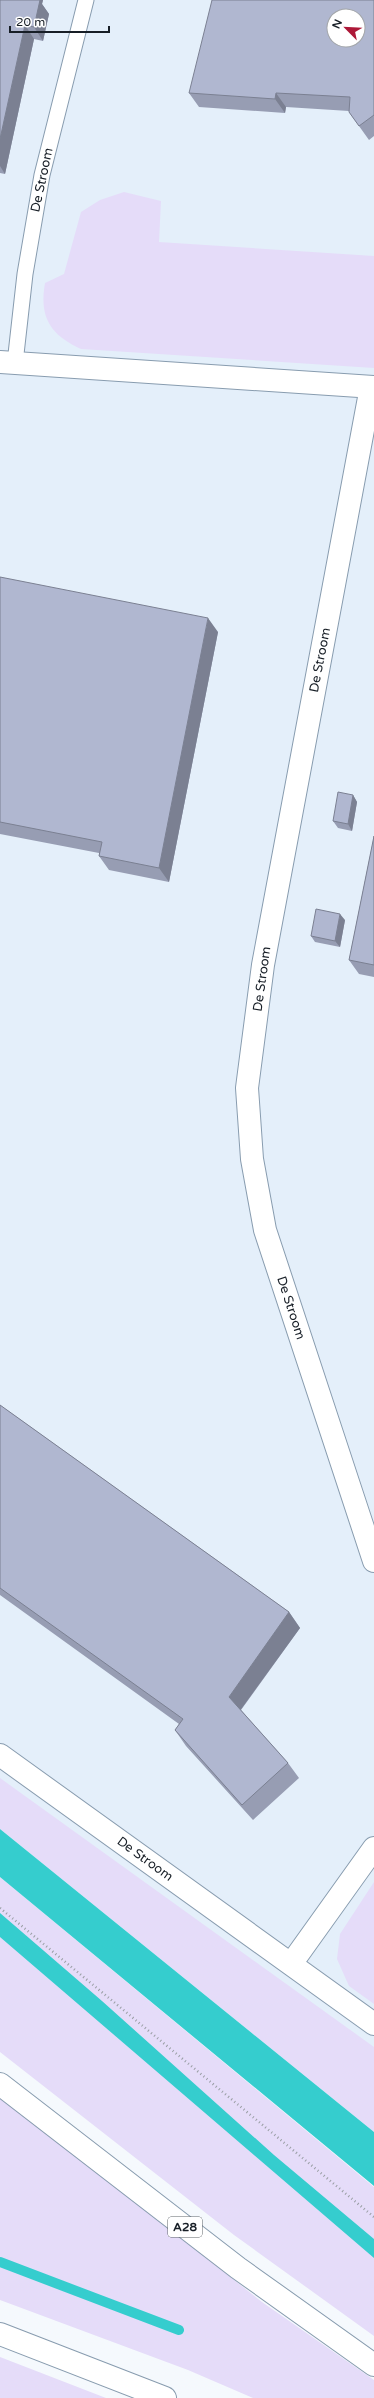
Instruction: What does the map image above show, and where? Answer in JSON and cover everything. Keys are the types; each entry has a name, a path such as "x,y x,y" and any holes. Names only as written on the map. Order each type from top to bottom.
{"main road":[{"name":"De Stroom","path":"7,362 372,387 263,965 247,1088 252,1159 265,1230 374,1561"},
{"name":"De Stroom","path":"0,1755 374,2024"},
{"path":"291,1964 374,1848"},
{"name":"A28","path":"0,2084 238,2268 374,2365"},
{"path":"0,2334 165,2398"}],"lane":[{"name":"De Stroom","path":"7,362 25,274 42,175 86,0"}],"path":[{"path":"0,1908 374,2217"}],"shaded area":[{"path":"0,0 374,0 374,2056 0,1789"},
{"path":"124,192 161,201 159,242 374,256 374,368 81,349 61,338 49,324 46,315 44,306 45,283 64,274 81,212 100,200"},
{"path":"0,1778 374,2047 374,2132 0,1829"},
{"path":"0,1877 374,2187 374,2336 234,2235 0,2052"},
{"path":"374,1882 374,2004 349,1986 337,1959 340,1934"},
{"path":"0,2094 262,2302 374,2380 374,2398 253,2398 188,2370 0,2300"},
{"path":"0,2357 106,2398 0,2398"}],"water":[{"path":"0,1829 374,2132 374,2186 0,1877"},
{"path":"0,1913 102,2001 274,2155 374,2239 374,2258 0,1937"}],"building":[{"path":"0,0 40,0 34,27 25,25 0,139"},
{"path":"212,0 374,0 374,115 359,126 349,112 350,97 276,93 275,99 189,93"},
{"path":"0,577 208,618 159,868 99,856 102,842 0,822"},
{"path":"338,792 353,795 348,824 333,821"},
{"path":"374,836 374,965 349,960"},
{"path":"316,909 340,914 335,941 311,936"},
{"path":"0,1405 289,1612 229,1697 288,1763 242,1805 175,1730 183,1719 0,1588"}],"waterway":[{"path":"0,2262 179,2330"}]}
